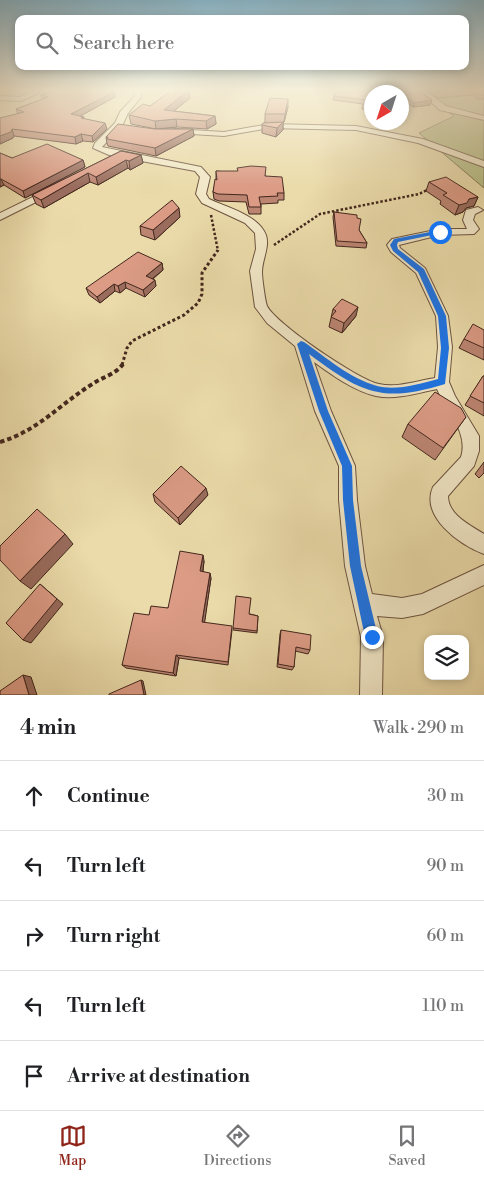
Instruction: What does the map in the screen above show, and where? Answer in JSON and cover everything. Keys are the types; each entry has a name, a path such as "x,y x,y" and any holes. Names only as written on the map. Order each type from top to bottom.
{"street":[{"path":"123,122 123,127 98,145 97,148 198,169 205,177 202,198 209,204 249,221 256,227 260,232 261,253 256,268 261,307 272,320 301,344 344,375 377,390 406,390 442,382"},
{"path":"162,133 178,131 224,134 269,126 356,128 420,141 484,164"},
{"path":"108,161 121,154"},
{"path":"0,217 57,187"},
{"path":"478,210 470,212 468,220 474,229 470,232 440,232 415,236 396,241 393,245 395,250 421,271 442,316 445,348 442,382 449,399 471,436 472,443 468,460 439,493 439,504 447,517 484,545"},
{"path":"301,344 323,411 347,466 348,500 355,566 372,637 371,695"},
{"path":"365,604 402,608 423,604 484,575"}],"path":[{"path":"261,253 320,214 419,194 427,190"},
{"path":"0,442 22,435 94,383 120,368 123,363 124,350 131,342 150,329 174,320 198,303 202,296 201,277 204,269 218,251 209,204"}],"green space":[{"path":"441,122 484,122 484,188 419,133"}],"building":[{"path":"0,122 105,123 92,136 81,134 75,137 12,129 11,132 0,136"},
{"path":"283,122 277,128 262,125 263,123"},
{"path":"118,124 155,129 193,129 155,148 107,139 108,137 106,137"},
{"path":"47,144 83,160 23,191 0,179 0,153 12,158"},
{"path":"121,151 141,155 129,161 126,160 96,177 88,173 41,200 32,195"},
{"path":"251,166 266,167 265,176 282,177 284,193 277,193 278,196 259,197 261,207 249,207 247,195 218,194 213,192 215,179 217,180 216,171 238,171 237,168"},
{"path":"446,177 478,197 469,199 467,203 459,205 443,195 447,193 429,182"},
{"path":"172,200 179,208 153,230 140,226"},
{"path":"334,212 357,215 357,218 361,219 359,230 367,243 337,241"},
{"path":"138,252 162,263 146,276 155,280 143,290 125,282 118,286 114,284 97,297 86,288"},
{"path":"342,299 358,307 344,323 331,317 336,311 333,309"},
{"path":"473,324 484,330 484,348 464,339"},
{"path":"484,376 484,403 470,396"},
{"path":"435,392 461,408 466,417 443,448 408,424"},
{"path":"181,466 206,488 178,518 153,494"},
{"path":"37,509 65,534 20,581 0,560 0,546"},
{"path":"180,551 203,555 200,571 210,573 202,622 232,626 228,662 176,655 173,673 122,665 134,613 149,615 151,606 168,608"},
{"path":"40,584 57,599 23,640 6,623"},
{"path":"236,596 251,598 249,614 258,616 257,631 233,628"},
{"path":"281,630 311,635 310,650 296,647 294,667 278,664"},
{"path":"23,675 29,695 0,695 0,691"},
{"path":"141,680 144,695 109,695 109,694"}],"route":[{"path":"372,637 355,566 348,500 347,466 323,411 301,344 344,375 377,390 406,390 442,382 445,348 442,316 421,271 416,265 395,250 393,245 396,241 440,232"}]}
